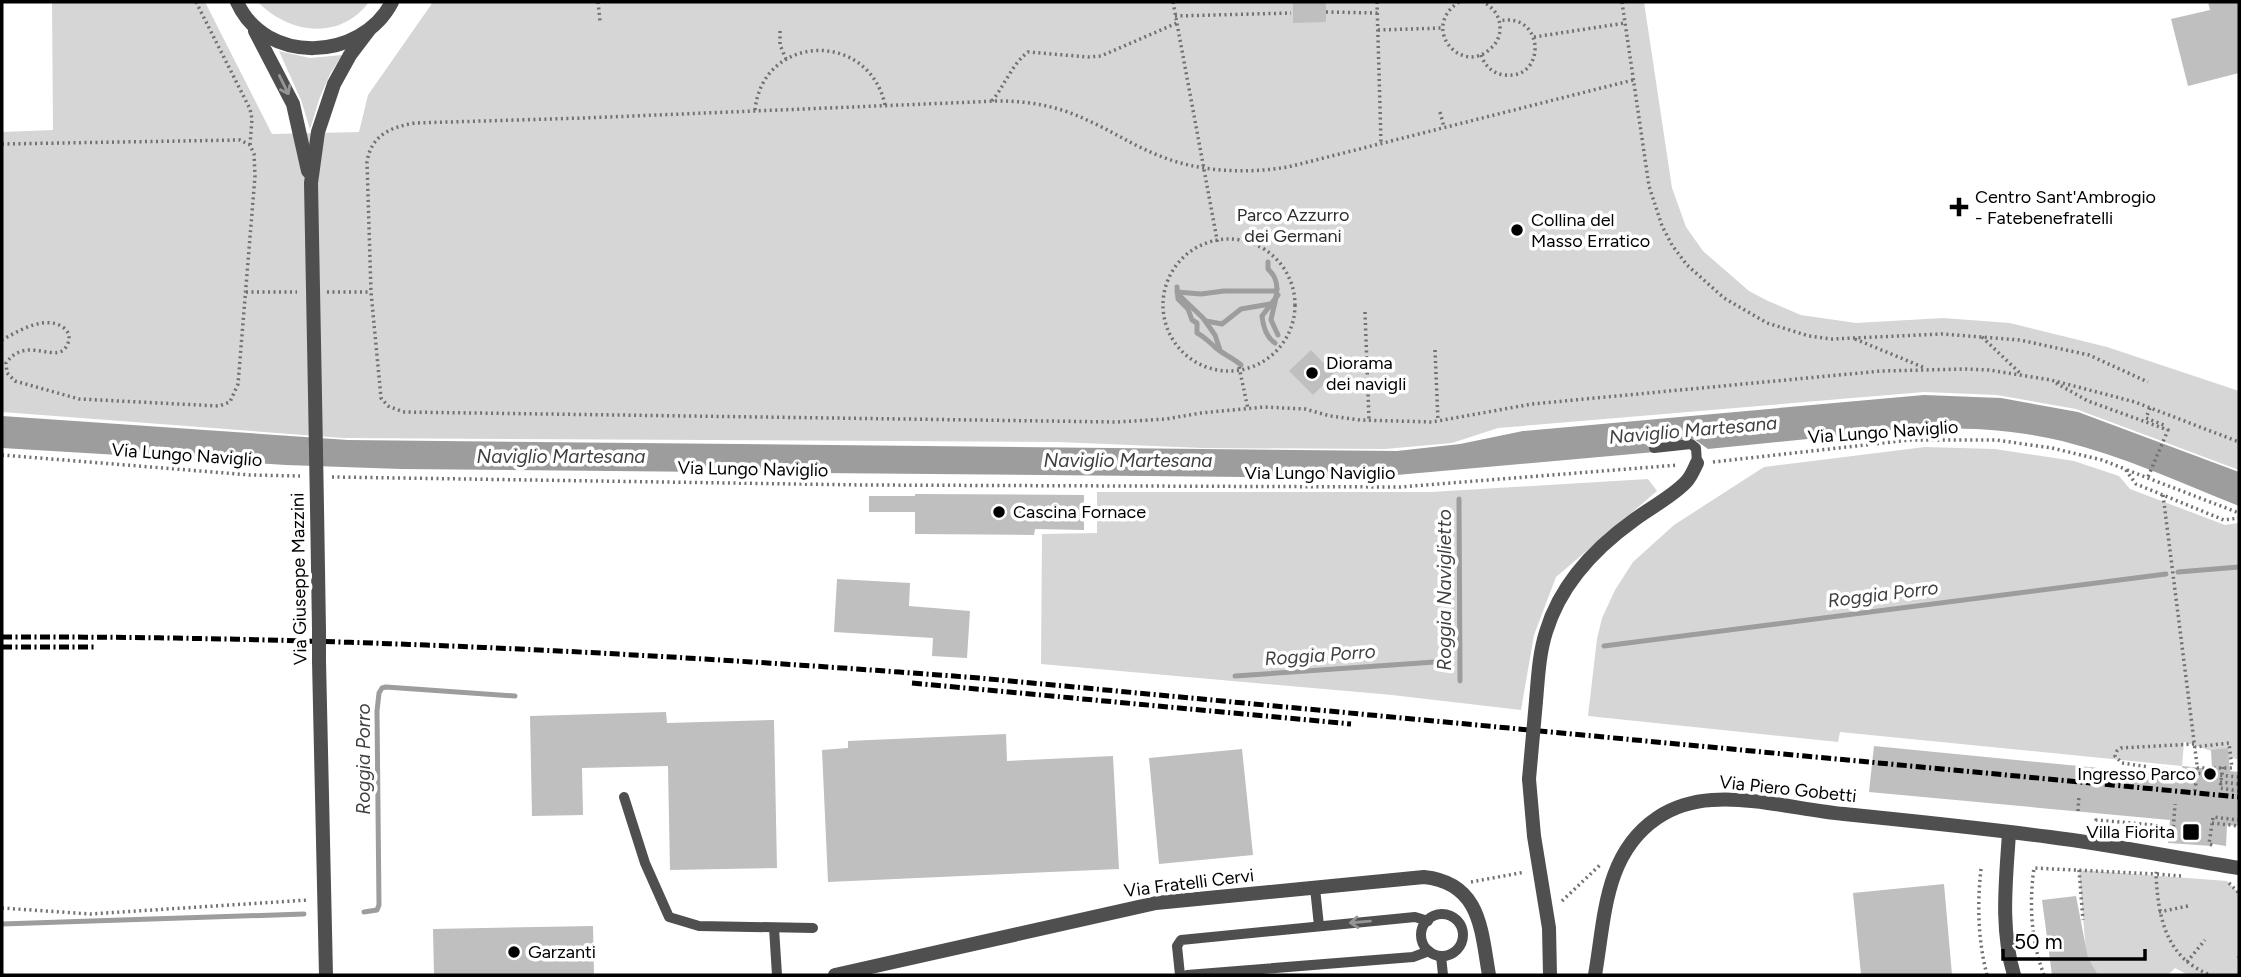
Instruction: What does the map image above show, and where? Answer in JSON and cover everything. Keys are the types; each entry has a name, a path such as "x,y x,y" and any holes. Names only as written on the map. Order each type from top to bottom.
{"street":[{"name":"Via Giuseppe Mazzini","path":"236,2 252,25 293,104 311,183"},
{"path":"252,25 274,41 303,48 335,46 369,30 388,8 399,2"},
{"name":"Via Giuseppe Mazzini","path":"326,975 311,183 318,132 328,97 350,55 369,30"},
{"path":"1550,975 1548,915 1532,824 1529,779 1540,654 1546,629 1575,575 1600,548 1626,526 1687,481 1697,463"},
{"name":"Via Piero Gobetti","path":"1595,975 1611,881 1618,862 1638,835 1656,819 1679,807 1710,800 1734,800 1807,811 2052,837 2239,868"},
{"path":"2009,833 2004,911 2007,945 2014,975"},
{"name":"Via Fratelli Cervi","path":"835,975 1156,903 1424,877 1452,885"},
{"path":"1452,885 1471,902 1477,914 1489,975"}],"lane":[{"path":"1654,448 1691,444 1696,448 1697,463"},
{"path":"624,797 645,863 669,917 699,926 813,928"},
{"path":"1315,888 1319,926"},
{"path":"1447,915 1454,918 1462,929 1459,948 1441,956 1429,951 1422,940 1424,926 1428,921 1434,916 1447,915"},
{"path":"1180,975 1177,946 1181,940 1415,917 1428,921"},
{"path":"774,928 777,975"},
{"path":"1187,975 1413,957 1429,951"},
{"path":"1441,956 1443,975"}],"path":[{"path":"2,340 23,329 43,323 56,324 68,332 68,342 61,351 49,353 25,350 12,356 6,367 10,377 15,380 86,400 219,406 230,402 236,391 246,292 255,176 254,154 250,145 252,119 250,109 196,2"},
{"path":"598,2 600,21"},
{"path":"1173,2 1217,242"},
{"path":"1377,2 1381,143"},
{"path":"1459,2 1447,13 1443,28 1445,40 1455,51 1469,57 1490,50 1500,31 1493,9 1483,2"},
{"path":"1622,2 1654,206 1672,244 1687,265 1735,306 1766,323 1809,336 1853,339 1929,334 1980,336 2075,350 2148,382"},
{"path":"1326,12 1378,13"},
{"path":"1175,16 1291,13"},
{"path":"1481,55 1485,64 1495,72 1506,75 1517,74 1526,69 1533,60 1536,50 1534,37 1528,28 1511,20 1499,21"},
{"path":"992,101 1004,87 1019,58 1028,52 1101,56 1177,23"},
{"path":"1534,37 1625,23"},
{"path":"1378,30 1443,28"},
{"path":"780,31 780,45 786,59"},
{"path":"755,111 763,83 774,68 786,59 815,50 834,51 864,66 881,91 885,105"},
{"path":"1633,80 1270,170 1205,168 1170,160 1085,119 1054,107 1029,102 992,101 415,123 390,129 376,139 367,162 371,292 381,398 388,406 402,412 1117,422 1293,407 1350,419 1438,421 1532,404 1881,371 1975,369 2051,380 2135,402 2239,442"},
{"path":"1440,112 1444,127"},
{"path":"2,144 240,140 250,145"},
{"path":"1243,241 1268,251 1286,271 1295,296 1293,322 1282,346 1261,363 1240,369 1217,371 1192,361 1171,339 1164,317 1164,294 1173,270 1192,251 1217,242 1243,241"},
{"path":"246,292 300,292"},
{"path":"325,292 371,292"},
{"path":"1365,312 1369,420"},
{"path":"1980,336 2023,375"},
{"path":"1853,339 1928,369"},
{"path":"1435,350 1438,421"},
{"path":"1240,369 1248,409"},
{"path":"2051,380 2088,401 2165,429"},
{"path":"2148,477 2165,429 2164,425 2146,418 2150,408"},
{"name":"Via Lungo Naviglio","path":"331,477 877,485 1400,487 1697,463 1910,440 1951,439 1996,440 2088,456 2125,469 2136,484 2224,520 2239,515"},
{"name":"Via Lungo Naviglio","path":"2,455 250,475 304,476"},
{"path":"2125,469 2239,515"},
{"path":"2163,495 2197,768 2195,791"},
{"path":"2197,768 2232,768 2229,743 2120,748 2116,753 2116,758 2121,763 2239,777"},
{"path":"2222,767 2220,788 2239,791"},
{"path":"2214,785 2239,784"},
{"path":"2078,811 2079,795"},
{"path":"2161,838 2161,833 2096,826 2096,820 2165,826 2165,831 2173,832 2175,804"},
{"path":"2209,844 2213,817 2239,820"},
{"path":"2211,821 2239,826"},
{"path":"2165,831 2156,831 2153,846 2162,850 2163,856 2156,874 2159,912 2169,938 2188,962 2197,970 2211,975"},
{"path":"1548,915 1604,862 1618,862"},
{"path":"2044,975 2035,942 2032,917 2034,868 2185,877"},
{"path":"1981,869 1980,942 1987,975"},
{"path":"1452,885 1540,870"},
{"path":"2080,870 2083,920"},
{"path":"2227,881 2239,893"},
{"path":"2,908 90,914 324,899"},
{"path":"2159,912 2188,906"},
{"path":"2188,962 2205,940"}],"green space":[{"name":"Parco Azzurro dei Germani","path":"52,2 205,2 272,134 359,132 368,95 433,2 1644,2 1672,188 1686,227 1703,251 1749,291 1801,315 1856,323 1943,318 2010,323 2107,347 2239,391 2239,470 2076,409 1997,395 1924,392 1498,428 1452,443 1385,449 1202,448 1058,442 343,438 2,412 2,132 53,130"},
{"path":"258,2 369,2 357,15 344,23 314,29 284,21"},
{"path":"279,51 310,58 342,55 320,97 310,129 301,100"},
{"path":"1925,447 1995,449 2074,461 2119,476 2130,489 2225,525 2239,523 2239,760 2184,742 2182,766 1840,732 1838,742 1588,716 1602,618 1615,590 1633,562 1674,525 1764,467"},
{"path":"1648,479 1657,491 1556,577 1534,635 1521,710 1392,695 1041,664 1042,534 1097,533 1097,492 1431,492"},
{"path":"2079,870 2227,881 2239,893 2239,975 2188,975 2175,968 2168,975 2094,975 2087,963"}],"water":[{"name":"Naviglio Martesana","path":"1924,395 2001,398 2078,412 2239,472 2239,506 2152,470 2085,447 2005,431 1966,429 1907,429 1708,449 1694,439 1654,444 1655,452 1363,478 401,469 2,448 2,416 348,440 1397,451 1460,444 1523,431"}],"building":[{"path":"1326,2 1326,22 1293,23 1293,3"},
{"path":"2208,2 2239,2 2239,73 2188,86 2171,19 2210,10"},
{"name":"Diorama dei navigli","path":"1311,350 1334,374 1313,395 1289,371"},
{"name":"Cascina Fornace","path":"1084,495 1084,530 1035,529 1034,535 915,534 915,512 869,512 869,496"},
{"path":"837,579 910,583 909,606 970,611 967,658 932,656 933,638 834,632"},
{"path":"666,712 667,723 774,720 777,868 670,870 668,766 582,768 583,815 532,816 530,716"},
{"path":"1006,734 1007,761 1113,756 1119,869 828,882 822,750 848,748 848,741"},
{"path":"1874,746 2181,776 2182,766 2212,769 2211,750 2228,748 2230,771 2239,772 2239,826 2227,825 2226,846 2168,843 2170,820 1869,792"},
{"path":"1242,749 1253,855 1159,864 1149,758"},
{"path":"1944,884 1952,975 1861,975 1853,893"},
{"path":"2076,896 2088,958 2098,975 2052,975 2042,900"},
{"name":"Garzanti","path":"593,926 594,975 434,975 433,929"}],"waterway":[{"path":"1268,262 1268,269 1273,274 1277,287 1271,320 1278,335"},
{"path":"1177,287 1178,299 1197,323 1197,333 1241,365"},
{"path":"1177,292 1201,294 1277,289"},
{"path":"1179,295 1203,318 1215,335 1220,350"},
{"path":"1275,343 1269,338 1262,316 1278,295"},
{"path":"1206,321 1222,324 1241,309 1270,304"},
{"name":"Roggia Naviglietto","path":"1459,499 1460,681"},
{"name":"Roggia Porro","path":"2178,572 2239,567"},
{"name":"Roggia Porro","path":"1604,646 2166,574"},
{"name":"Roggia Porro","path":"1235,676 1449,661"},
{"name":"Roggia Porro","path":"364,912 377,910 379,905 377,711 382,688 515,696"},
{"name":"Roggia Porro","path":"2,924 304,914"}],"railway":[{"path":"2,637 369,643 857,669 979,678 2239,797"},
{"path":"2,647 97,647"},
{"path":"912,683 1351,724"}],"place":[{"name":"Centro Sant'Ambrogio - Fatebenefratelli","path":"1959,207"},
{"name":"Collina del Masso Erratico","path":"1517,230"},
{"name":"Diorama dei navigli","path":"1312,373"},
{"name":"Cascina Fornace","path":"999,512"},
{"name":"Ingresso Parco","path":"2210,774"},
{"name":"Villa Fiorita","path":"2191,832"},
{"name":"Garzanti","path":"514,952"}]}
